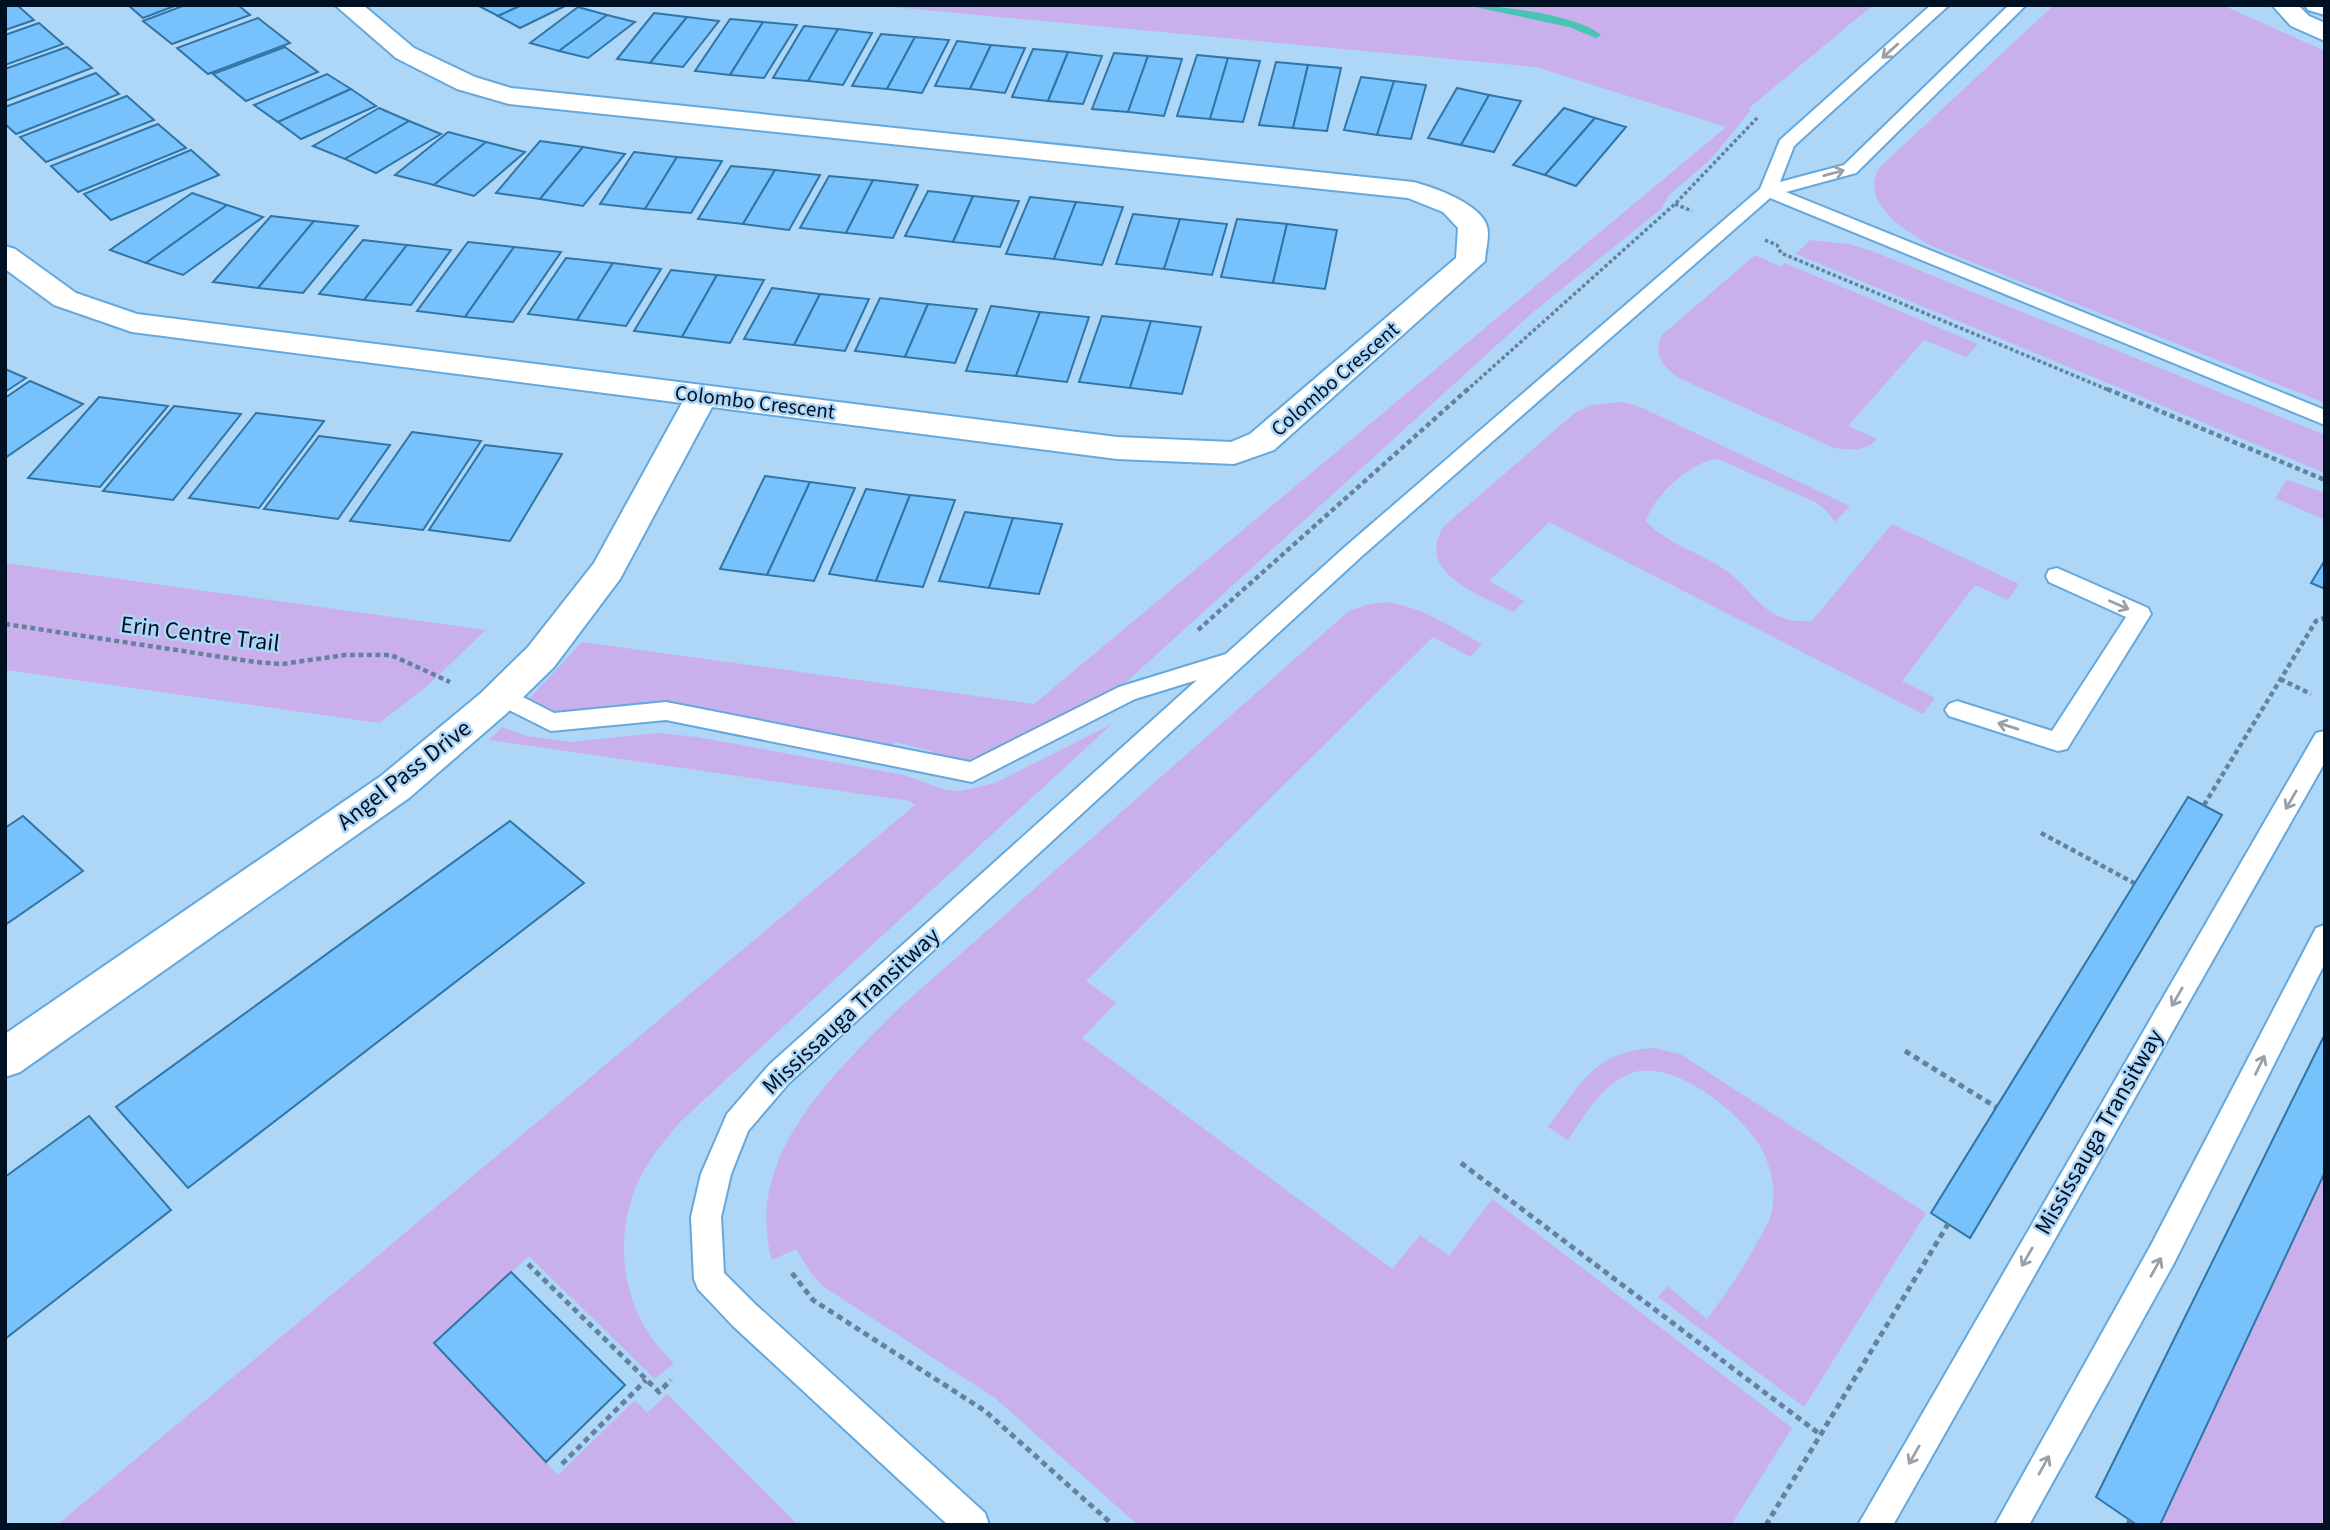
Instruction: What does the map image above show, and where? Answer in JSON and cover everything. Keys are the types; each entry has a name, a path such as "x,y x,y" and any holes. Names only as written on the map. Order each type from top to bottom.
{"main road":[{"name":"Colombo Crescent","path":"5,255 65,299 132,323 1118,448 1234,453 1262,442 1470,261 1473,227 1453,206 1413,190 509,96 466,83 405,53 347,5"},
{"path":"2284,5 2300,21 2325,33"},
{"path":"2317,5 2325,8"},
{"name":"Angel Pass Drive","path":"5,1058 395,787 501,696 541,657 608,570 702,395"}],"lane":[{"path":"1768,191 1786,144 1941,5"},
{"path":"1768,191 1850,169 2018,5"},
{"path":"1768,191 2325,418"},
{"name":"Mississauga Transitway","path":"973,1525 744,1315 709,1279 706,1217 716,1174 737,1124 779,1074 1354,551 1768,191"},
{"path":"1957,710 2058,742 2140,614 2057,576"},
{"path":"501,696 551,722 666,711 972,772 1127,693 1234,660"},
{"name":"Mississauga Transitway","path":"1874,1525 2325,740"},
{"path":"2011,1525 2162,1255 2325,936"}],"path":[{"path":"1188,639 1675,204"},
{"path":"1777,245 1781,253 2325,480"},
{"path":"2203,805 2316,621 2325,618"},
{"name":"Erin Centre Trail","path":"5,624 255,662 282,664 345,655 391,655 455,684"},
{"path":"2280,679 2311,694"},
{"path":"2041,833 2134,883"},
{"path":"1905,1051 1996,1107"},
{"path":"1461,1163 1821,1435"},
{"path":"1766,1525 1948,1224"},
{"path":"528,1264 659,1392 671,1380"},
{"path":"792,1273 813,1300 985,1411 1113,1525"},
{"path":"562,1464 646,1380"}],"shaded area":[{"path":"872,5 1873,5 1749,108 1751,110 1710,160 1669,195 1661,209 1532,313 1111,696 966,769 929,760 932,751 895,742 890,750 686,714 559,717 526,702 582,642 1034,704 1726,127 1536,67"},
{"path":"2054,5 2222,5 2325,51 2325,403 1934,247 1899,225 1880,204 1875,192 1875,179 1881,166"},
{"path":"1810,240 1848,244 1872,251 2325,435 2325,473 1796,254"},
{"path":"1755,255 1781,267 1785,263 1978,344 1966,357 1924,340 1848,426 1877,439 1863,448 1834,448 1681,379 1661,360 1658,348 1663,334"},
{"path":"1623,402 1638,406 1850,506 1835,522 1826,510 1815,502 1718,459 1708,461 1686,473 1656,501 1646,521 1655,530 1676,544 1722,567 1776,615 1794,621 1812,621 1892,524 2019,584 2008,600 1975,585 1902,681 1935,698 1923,714 1549,522 1489,581 1524,601 1513,612 1454,580 1437,557 1437,542 1444,526 1576,412 1591,405"},
{"path":"2287,480 2325,493 2323,519 2275,498"},
{"path":"5,563 486,630 426,687 379,723 5,670"},
{"path":"1385,602 1423,613 1482,644 1470,657 1433,637 1086,981 1116,1003 1082,1038 1392,1269 1420,1235 1449,1256 1492,1199 1792,1428 1731,1525 1138,1525 995,1398 824,1287 811,1273 796,1249 772,1260 766,1223 770,1187 782,1153 799,1121 846,1063 897,1010 1349,611"},
{"path":"1112,724 681,1121 653,1155 632,1197 624,1237 624,1257 627,1278 639,1316 654,1341 674,1363 655,1379 529,1256 435,1343 558,1475 635,1400 647,1413 667,1394 798,1525 57,1525 915,805 910,801 489,740 502,727 527,736 570,742 658,733 697,737 904,775 946,790 961,791 995,783"},
{"path":"1654,1048 1680,1054 1926,1213 1804,1407 1658,1297 1667,1286 1707,1319 1735,1280 1766,1227 1773,1206 1772,1178 1763,1151 1748,1130 1701,1089 1682,1079 1645,1070 1629,1074 1601,1094 1568,1140 1548,1127 1580,1084 1603,1063 1633,1051"},
{"path":"2325,1172 2325,1525 2160,1525"}],"building":[{"path":"5,5 17,5 34,20 5,30"},
{"path":"128,5 177,5 143,18"},
{"path":"185,5 238,5 250,15 172,44 143,21"},
{"path":"477,5 522,5 498,16"},
{"path":"522,5 567,5 520,28 498,16"},
{"path":"578,7 607,15 559,51 530,43"},
{"path":"654,13 687,17 650,63 617,59"},
{"path":"607,15 635,22 588,58 559,51"},
{"path":"687,17 719,21 683,67 650,63"},
{"path":"258,18 290,43 208,74 177,48"},
{"path":"730,19 763,22 730,75 695,71"},
{"path":"763,22 797,25 764,78 730,75"},
{"path":"39,23 63,44 5,65 5,35"},
{"path":"804,26 838,29 808,81 773,78"},
{"path":"838,29 872,33 843,85 808,81"},
{"path":"881,34 915,37 887,89 852,86"},
{"path":"915,37 949,40 922,93 887,89"},
{"path":"957,41 991,45 970,89 935,86"},
{"path":"991,45 1025,48 1005,93 970,89"},
{"path":"67,47 92,68 5,101 5,69"},
{"path":"285,47 318,72 246,101 213,74"},
{"path":"1033,49 1068,52 1048,101 1012,97"},
{"path":"1068,52 1102,56 1083,104 1048,101"},
{"path":"1114,53 1148,56 1128,112 1092,109"},
{"path":"1197,55 1228,58 1210,119 1177,116"},
{"path":"1148,56 1182,59 1164,116 1128,112"},
{"path":"1228,58 1260,61 1243,122 1210,119"},
{"path":"1276,62 1308,65 1293,128 1259,125"},
{"path":"1308,65 1341,68 1327,131 1293,128"},
{"path":"96,73 119,94 16,134 5,124 5,107"},
{"path":"327,74 351,89 278,122 254,105"},
{"path":"1361,77 1394,81 1377,135 1344,130"},
{"path":"1394,81 1426,85 1411,139 1377,135"},
{"path":"1457,88 1489,95 1461,145 1428,138"},
{"path":"351,89 376,106 301,139 278,122"},
{"path":"1489,95 1521,101 1494,152 1461,145"},
{"path":"127,96 154,120 46,162 20,137"},
{"path":"379,108 409,121 345,159 313,146"},
{"path":"1564,108 1595,118 1545,175 1513,165"},
{"path":"1595,118 1626,127 1576,186 1545,175"},
{"path":"409,121 441,134 376,173 345,159"},
{"path":"158,124 186,148 78,192 51,166"},
{"path":"448,132 486,142 434,185 395,175"},
{"path":"540,141 583,147 540,199 496,193"},
{"path":"486,142 525,152 474,196 434,185"},
{"path":"583,147 625,154 583,206 540,199"},
{"path":"191,150 219,175 111,220 84,194"},
{"path":"634,152 677,157 645,209 600,204"},
{"path":"677,157 722,161 691,213 645,209"},
{"path":"731,166 775,170 743,224 698,219"},
{"path":"775,170 820,175 789,230 743,224"},
{"path":"829,176 873,180 846,233 800,228"},
{"path":"873,180 918,185 893,238 846,233"},
{"path":"928,191 973,196 953,242 905,236"},
{"path":"192,193 227,205 146,263 110,250"},
{"path":"973,196 1019,201 1000,247 953,242"},
{"path":"1030,197 1076,202 1054,259 1006,254"},
{"path":"1076,202 1123,207 1102,265 1054,259"},
{"path":"227,205 263,217 183,275 146,263"},
{"path":"1133,214 1180,219 1164,269 1116,264"},
{"path":"271,216 314,221 258,288 213,282"},
{"path":"1180,219 1227,224 1212,275 1164,269"},
{"path":"1237,219 1287,224 1273,283 1221,277"},
{"path":"314,221 358,226 303,293 258,288"},
{"path":"1287,224 1337,230 1325,289 1273,283"},
{"path":"363,240 407,245 364,300 319,294"},
{"path":"468,242 514,247 465,317 417,311"},
{"path":"407,245 451,250 411,305 364,300"},
{"path":"514,247 561,252 513,322 465,317"},
{"path":"566,258 613,263 577,320 528,314"},
{"path":"613,263 661,269 626,326 577,320"},
{"path":"671,270 717,275 682,337 634,331"},
{"path":"717,275 764,280 730,343 682,337"},
{"path":"772,288 820,294 794,345 744,339"},
{"path":"820,294 869,299 845,351 794,345"},
{"path":"880,298 928,304 905,357 855,351"},
{"path":"928,304 977,309 955,363 905,357"},
{"path":"991,306 1040,312 1016,376 966,371"},
{"path":"1040,312 1089,317 1067,382 1016,376"},
{"path":"1102,316 1151,321 1130,388 1079,382"},
{"path":"1151,321 1201,327 1182,394 1130,388"},
{"path":"5,369 26,378 5,392"},
{"path":"30,381 83,404 5,458 5,398"},
{"path":"99,397 168,406 100,487 28,478"},
{"path":"174,406 241,414 173,500 103,491"},
{"path":"256,413 324,421 259,508 189,498"},
{"path":"412,432 481,441 423,530 350,521"},
{"path":"319,436 390,445 338,519 264,509"},
{"path":"485,445 562,454 510,541 429,530"},
{"path":"765,476 810,482 767,575 720,569"},
{"path":"810,482 855,488 814,581 767,575"},
{"path":"866,489 910,495 876,581 829,574"},
{"path":"910,495 955,500 923,587 876,581"},
{"path":"965,512 1013,518 989,588 939,581"},
{"path":"1013,518 1062,524 1039,594 989,588"},
{"path":"2325,560 2325,589 2311,583"},
{"path":"2188,797 2222,815 1970,1238 1931,1213"},
{"path":"23,816 83,871 5,925 5,828"},
{"path":"510,821 584,883 188,1188 116,1107"},
{"path":"2325,1034 2325,1172 2160,1525 2137,1525 2096,1497"},
{"path":"89,1116 171,1210 5,1339 5,1177"},
{"path":"511,1272 625,1385 546,1462 434,1343"}],"waterway":[{"path":"1471,5 1572,24 1596,35"}]}
